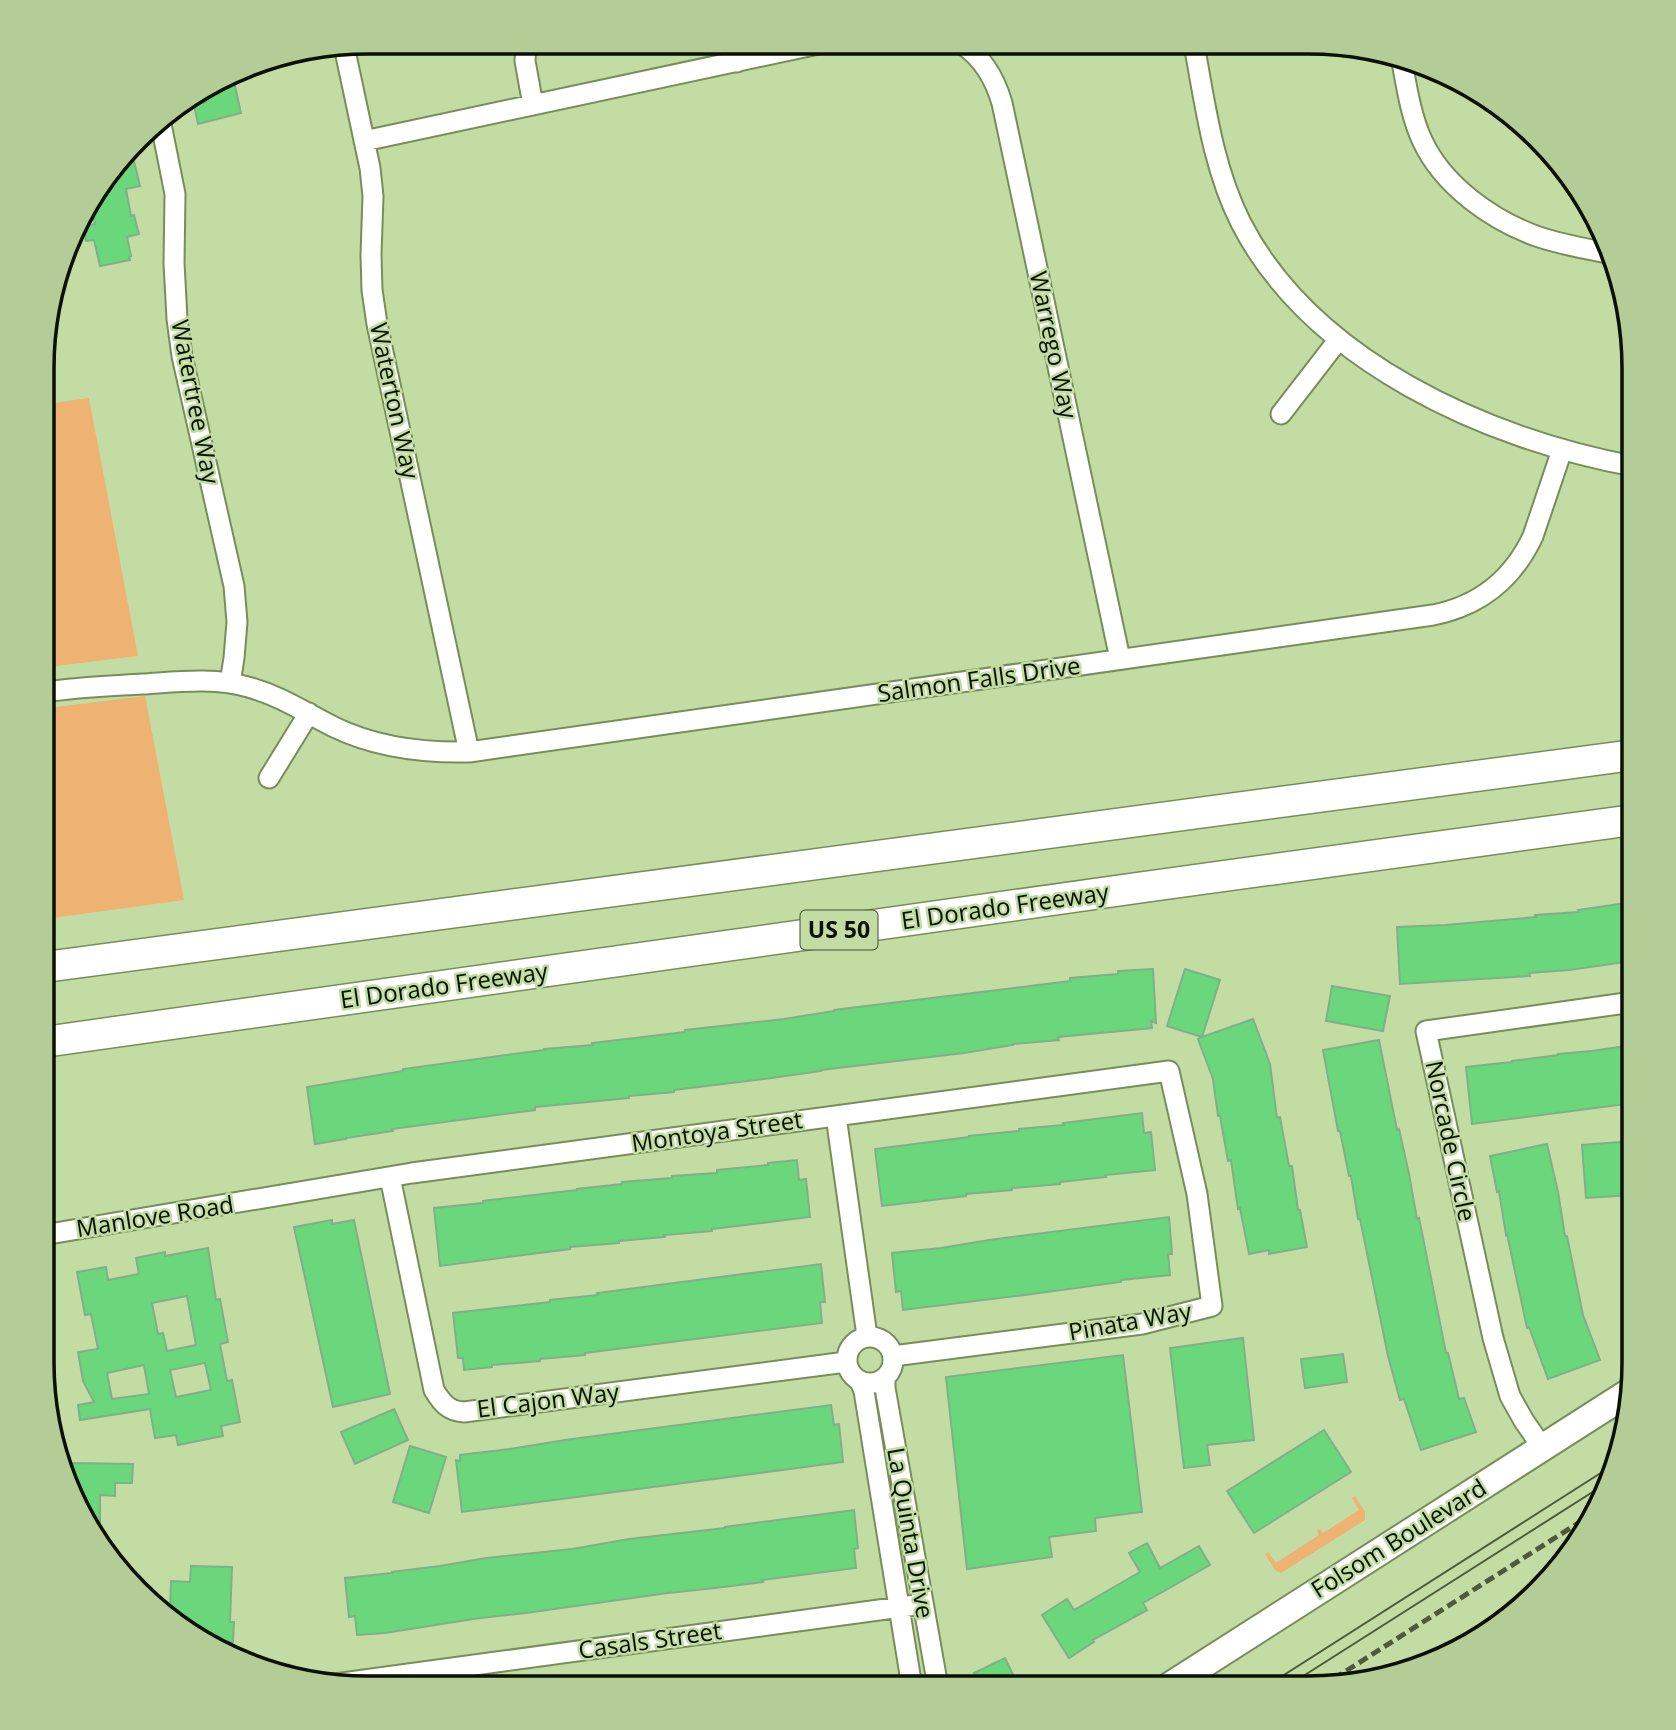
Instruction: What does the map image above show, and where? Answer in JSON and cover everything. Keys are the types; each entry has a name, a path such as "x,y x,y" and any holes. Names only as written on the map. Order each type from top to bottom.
{"highway":[{"path":"54,966 1622,756"},
{"name":"El Dorado Freeway","path":"54,1041 1622,822"}],"main road":[{"name":"Folsom Boulevard","path":"1185,1676 1619,1398"}],"street":[{"path":"526,54 533,105"},
{"path":"364,141 533,105 728,54"},
{"name":"Warrego Way","path":"975,54 993,78 1002,103 1120,659"},
{"path":"1196,54 1216,159 1227,191 1258,252 1300,305 1339,339 1398,379 1447,406 1488,425 1562,450 1622,464"},
{"name":"Waterton Way","path":"346,55 370,168 373,195 372,290 377,324 469,752"},
{"path":"1403,69 1413,120 1436,164 1452,182 1482,206 1514,226 1562,244 1599,251"},
{"name":"Watertree Way","path":"163,131 176,194 174,264 180,344 234,586 237,622 230,683"},
{"path":"1281,414 1339,339"},
{"name":"Salmon Falls Drive","path":"54,691 169,682 230,683 271,694 348,733 388,746 428,752 469,752 1433,615 1471,603 1513,570 1533,537 1562,450"},
{"path":"269,778 309,713"},
{"name":"Norcade Circle","path":"1542,1447 1510,1396 1493,1338 1426,1031 1622,1004"},
{"name":"Montoya Street","path":"266,1198 390,1177 1169,1071"},
{"name":"Pinata Way","path":"893,1356 1142,1324 1212,1306 1197,1194 1169,1071"},
{"path":"836,1116 867,1336"},
{"name":"El Cajon Way","path":"390,1177 434,1390 444,1405 455,1412 846,1362"},
{"name":"Manlove Road","path":"54,1234 266,1198"},
{"path":"867,1336 884,1341 893,1356 891,1368 885,1378 871,1383 860,1381 852,1375 846,1362 849,1348 854,1342 867,1336"},
{"name":"La Quinta Drive","path":"885,1378 936,1676"},
{"name":"La Quinta Drive","path":"860,1381 864,1391 910,1676"},
{"name":"Casals Street","path":"394,1676 923,1604"}],"shaded area":[{"path":"89,398 138,656 54,666 54,403"},
{"path":"145,696 184,900 54,918 54,707"},
{"path":"1355,1496 1365,1512 1365,1520 1281,1573 1275,1570 1265,1554 1268,1552 1276,1563 1319,1535 1317,1530 1320,1529 1323,1533 1359,1510 1352,1498"}],"building":[{"path":"235,84 241,113 198,124 194,107 206,102 211,96"},
{"path":"134,159 140,186 126,189 131,216 134,215 139,234 127,237 130,260 100,266 94,240 86,241 85,234 89,226 95,224 93,217 96,211"},
{"path":"1622,904 1622,963 1529,973 1530,976 1400,984 1397,927 1536,917 1535,915 1579,912 1578,910"},
{"path":"1153,969 1156,1023 1151,1021 1152,1028 1058,1037 1059,1040 1013,1044 629,1098 535,1107 535,1110 392,1129 393,1131 315,1144 307,1087 403,1069 544,1049 593,1045 592,1043 784,1019 834,1010 1070,981 1070,978 1118,974 1118,971"},
{"path":"1185,969 1220,980 1202,1037 1167,1026"},
{"path":"1332,986 1390,996 1383,1031 1326,1021"},
{"path":"1253,1019 1270,1064 1277,1118 1280,1117 1289,1166 1292,1166 1298,1210 1307,1247 1269,1254 1269,1250 1249,1254 1240,1208 1238,1209 1231,1160 1228,1161 1218,1116 1213,1079 1198,1039"},
{"path":"1379,1040 1446,1353 1459,1399 1464,1398 1476,1432 1421,1450 1404,1399 1400,1400 1388,1356 1351,1176 1338,1131 1323,1050"},
{"path":"1622,1047 1622,1104 1472,1124 1466,1067"},
{"path":"1142,1113 1144,1133 1151,1132 1155,1170 882,1206 875,1149"},
{"path":"1622,1142 1622,1196 1586,1198 1582,1145"},
{"path":"1547,1144 1583,1315 1600,1360 1548,1379 1529,1327 1527,1328 1490,1156"},
{"path":"797,1160 799,1180 806,1179 810,1217 440,1266 434,1208 622,1182 717,1173 717,1170"},
{"path":"1169,1217 1172,1254 1168,1254 1170,1275 903,1310 901,1291 896,1292 892,1253"},
{"path":"332,1220 332,1224 354,1220 390,1394 333,1407 294,1227"},
{"path":"208,1248 216,1300 220,1299 228,1342 220,1344 227,1381 232,1380 240,1422 221,1426 223,1436 178,1445 176,1435 155,1438 150,1409 80,1420 78,1405 94,1402 83,1381 78,1352 98,1349 91,1314 85,1315 77,1272 106,1267 108,1280 139,1274 136,1258 165,1252 165,1256","holes":["187,1296 196,1345 167,1351 163,1333 158,1334 152,1303","205,1363 211,1390 176,1397 170,1370","144,1365 149,1394 112,1399 107,1373"]},
{"path":"821,1264 825,1302 820,1302 822,1323 464,1370 463,1358 458,1358 453,1313"},
{"path":"1243,1338 1254,1440 1207,1445 1210,1465 1184,1468 1170,1348"},
{"path":"1343,1354 1347,1382 1305,1388 1301,1359"},
{"path":"1123,1355 1142,1512 1095,1518 1096,1531 1049,1537 1052,1557 967,1569 946,1377"},
{"path":"831,1405 834,1425 839,1424 843,1462 462,1512 456,1460 460,1461 460,1455"},
{"path":"394,1409 408,1440 355,1464 341,1432"},
{"path":"1324,1430 1351,1472 1254,1533 1227,1491"},
{"path":"410,1446 446,1457 429,1513 393,1502"},
{"path":"71,1463 133,1464 132,1483 115,1483 115,1496 100,1495 100,1525"},
{"path":"854,1510 858,1548 854,1549 856,1568 385,1633 357,1635 355,1616 349,1617 345,1578"},
{"path":"1147,1543 1160,1568 1199,1546 1210,1565 1143,1603 1147,1610 1093,1640 1094,1642 1069,1658 1042,1615 1067,1599 1074,1610 1140,1572 1129,1553"},
{"path":"191,1566 232,1567 230,1622 234,1622 233,1642 211,1634 170,1605 171,1581 190,1582"},
{"path":"1005,1658 1014,1676 976,1676 974,1673"}],"tram line":[{"path":"1282,1676 1601,1473"},
{"path":"1303,1676 1594,1491"}],"railway":[{"path":"1342,1674 1577,1524"}]}
